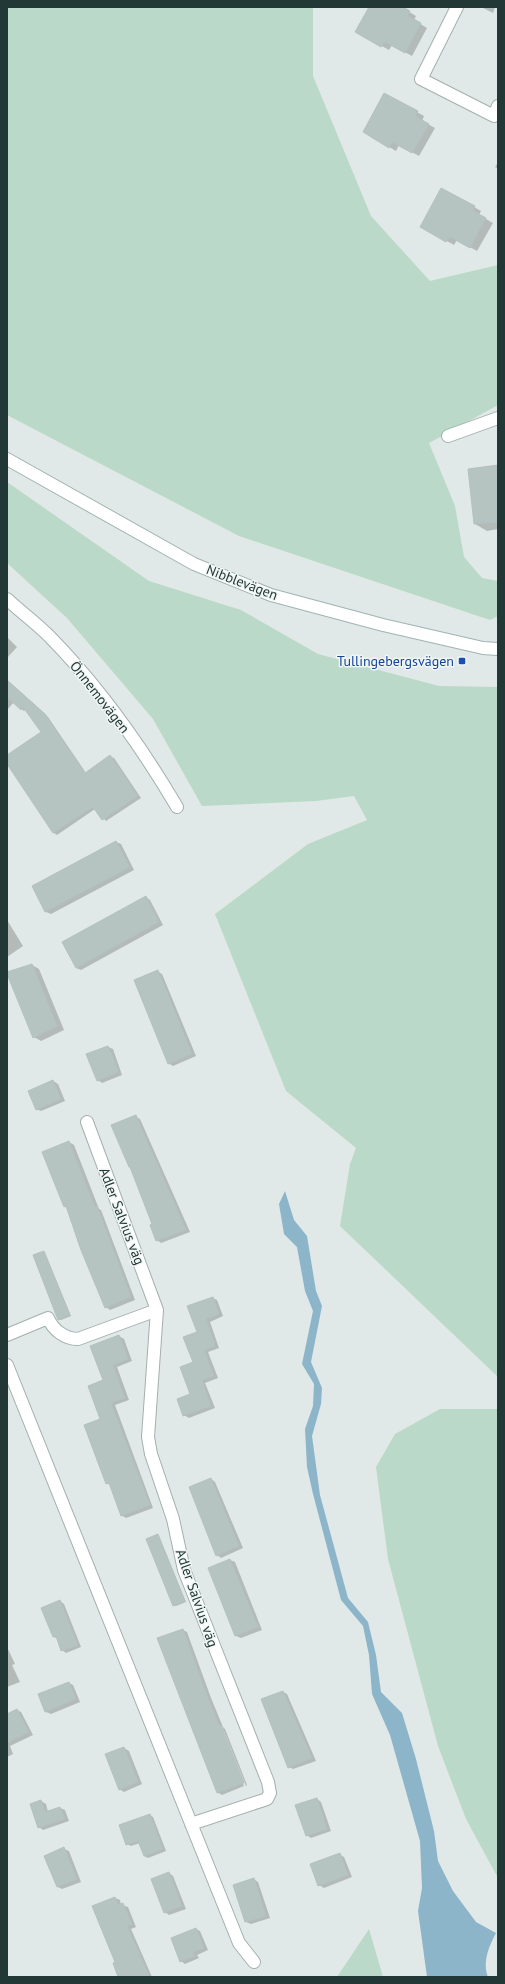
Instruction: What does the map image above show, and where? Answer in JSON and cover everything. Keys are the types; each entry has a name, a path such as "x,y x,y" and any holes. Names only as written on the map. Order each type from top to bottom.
{"street":[{"path":"457,7 421,79 494,116 498,106"},
{"path":"448,436 498,418"},
{"name":"Nibblevägen","path":"7,459 194,564 271,595 383,625 483,648 498,648"},
{"name":"Önnemovägen","path":"7,599 49,636 99,691 137,744 177,807"},
{"name":"Adler Salvius väg","path":"87,1122 157,1310 148,1437 151,1454 173,1519 184,1570 268,1782 270,1793 267,1799 191,1824"},
{"path":"7,1335 48,1318 50,1323 63,1335 69,1339 78,1339 157,1310"},
{"path":"8,1368 239,1943 254,1962"}],"green space":[{"path":"7,7 313,7 313,76 371,216 430,281 498,265 498,405 429,443 455,506 464,557 482,578 498,581 498,616 490,620 239,536 7,415"},
{"path":"7,482 149,581 241,610 318,654 439,686 498,687 498,1377 340,1226 350,1164 356,1148 286,1091 215,914 308,844 367,820 354,796 316,801 202,806 153,719 67,618 7,563"},
{"path":"440,1409 498,1409 498,1878 466,1819 438,1746 388,1559 376,1467 395,1434"},
{"path":"369,1929 383,1977 337,1977"}],"water":[{"path":"285,1191 294,1220 307,1236 316,1291 322,1306 311,1362 322,1388 321,1404 312,1436 320,1495 348,1598 368,1622 376,1655 381,1692 402,1713 416,1759 434,1831 438,1861 453,1891 476,1922 496,1933 491,1943 486,1960 486,1972 488,1977 427,1977 418,1911 422,1888 420,1841 390,1735 372,1694 369,1655 363,1626 341,1600 307,1467 305,1429 313,1406 314,1384 302,1364 313,1311 305,1291 297,1247 284,1234 279,1204"}],"building":[{"path":"369,7 403,7 410,11 408,16 421,23 405,53 385,42 381,47 355,32"},
{"path":"384,93 418,111 415,116 429,124 412,153 392,142 389,148 363,132"},
{"path":"441,188 475,206 473,211 486,218 470,248 450,237 446,242 420,227"},
{"path":"498,465 498,522 474,524 468,469"},
{"path":"7,680 45,714 85,773 110,755 138,796 102,820 93,807 53,833 7,764 7,755 41,732 23,707 21,710 7,697"},
{"path":"116,841 130,867 45,912 32,886"},
{"path":"146,896 159,922 76,968 62,942"},
{"path":"32,964 57,1026 33,1038 7,974 7,972"},
{"path":"158,970 192,1054 168,1064 134,980"},
{"path":"108,1046 119,1072 97,1081 86,1054"},
{"path":"53,1080 61,1099 36,1110 28,1091"},
{"path":"136,1115 186,1230 156,1241 150,1225 152,1224 130,1167 111,1125"},
{"path":"69,1141 95,1207 97,1206 131,1297 105,1308 81,1250 66,1206 64,1207 42,1152"},
{"path":"44,1251 70,1315 58,1320 33,1255"},
{"path":"213,1297 219,1314 206,1319 215,1346 204,1350 214,1376 202,1380 211,1406 183,1416 177,1399 190,1394 180,1367 193,1362 183,1337 197,1332 187,1306"},
{"path":"119,1335 128,1359 113,1365 125,1398 111,1403 150,1505 121,1516 109,1483 106,1484 84,1425 100,1419 88,1386 103,1380 90,1346"},
{"path":"211,1478 239,1546 216,1556 189,1487"},
{"path":"158,1534 185,1601 173,1606 146,1539"},
{"path":"230,1559 258,1627 235,1636 208,1568"},
{"path":"60,1600 78,1645 61,1651 56,1636 53,1637 41,1608"},
{"path":"183,1629 207,1695 219,1725 221,1725 244,1783 217,1793 157,1638"},
{"path":"69,1682 76,1699 45,1712 38,1694"},
{"path":"283,1691 312,1758 288,1768 261,1699"},
{"path":"17,1709 29,1732 7,1743 7,1714"},
{"path":"124,1747 138,1782 119,1790 105,1754"},
{"path":"317,1798 327,1829 306,1836 295,1805"},
{"path":"41,1800 45,1812 60,1807 65,1819 38,1828 30,1804"},
{"path":"150,1814 163,1849 144,1856 138,1841 126,1845 119,1825"},
{"path":"64,1847 77,1879 57,1887 44,1856"},
{"path":"340,1853 348,1875 318,1886 310,1864"},
{"path":"169,1872 182,1906 164,1913 151,1879"},
{"path":"254,1878 266,1916 245,1922 233,1885"},
{"path":"115,1897 118,1905 123,1903 132,1924 127,1926 150,1977 118,1977 113,1963 115,1962 92,1906"},
{"path":"196,1928 204,1948 193,1952 195,1956 180,1962 171,1938"}],"place":[{"name":"Tullingebergsvägen","path":"462,661"}]}
